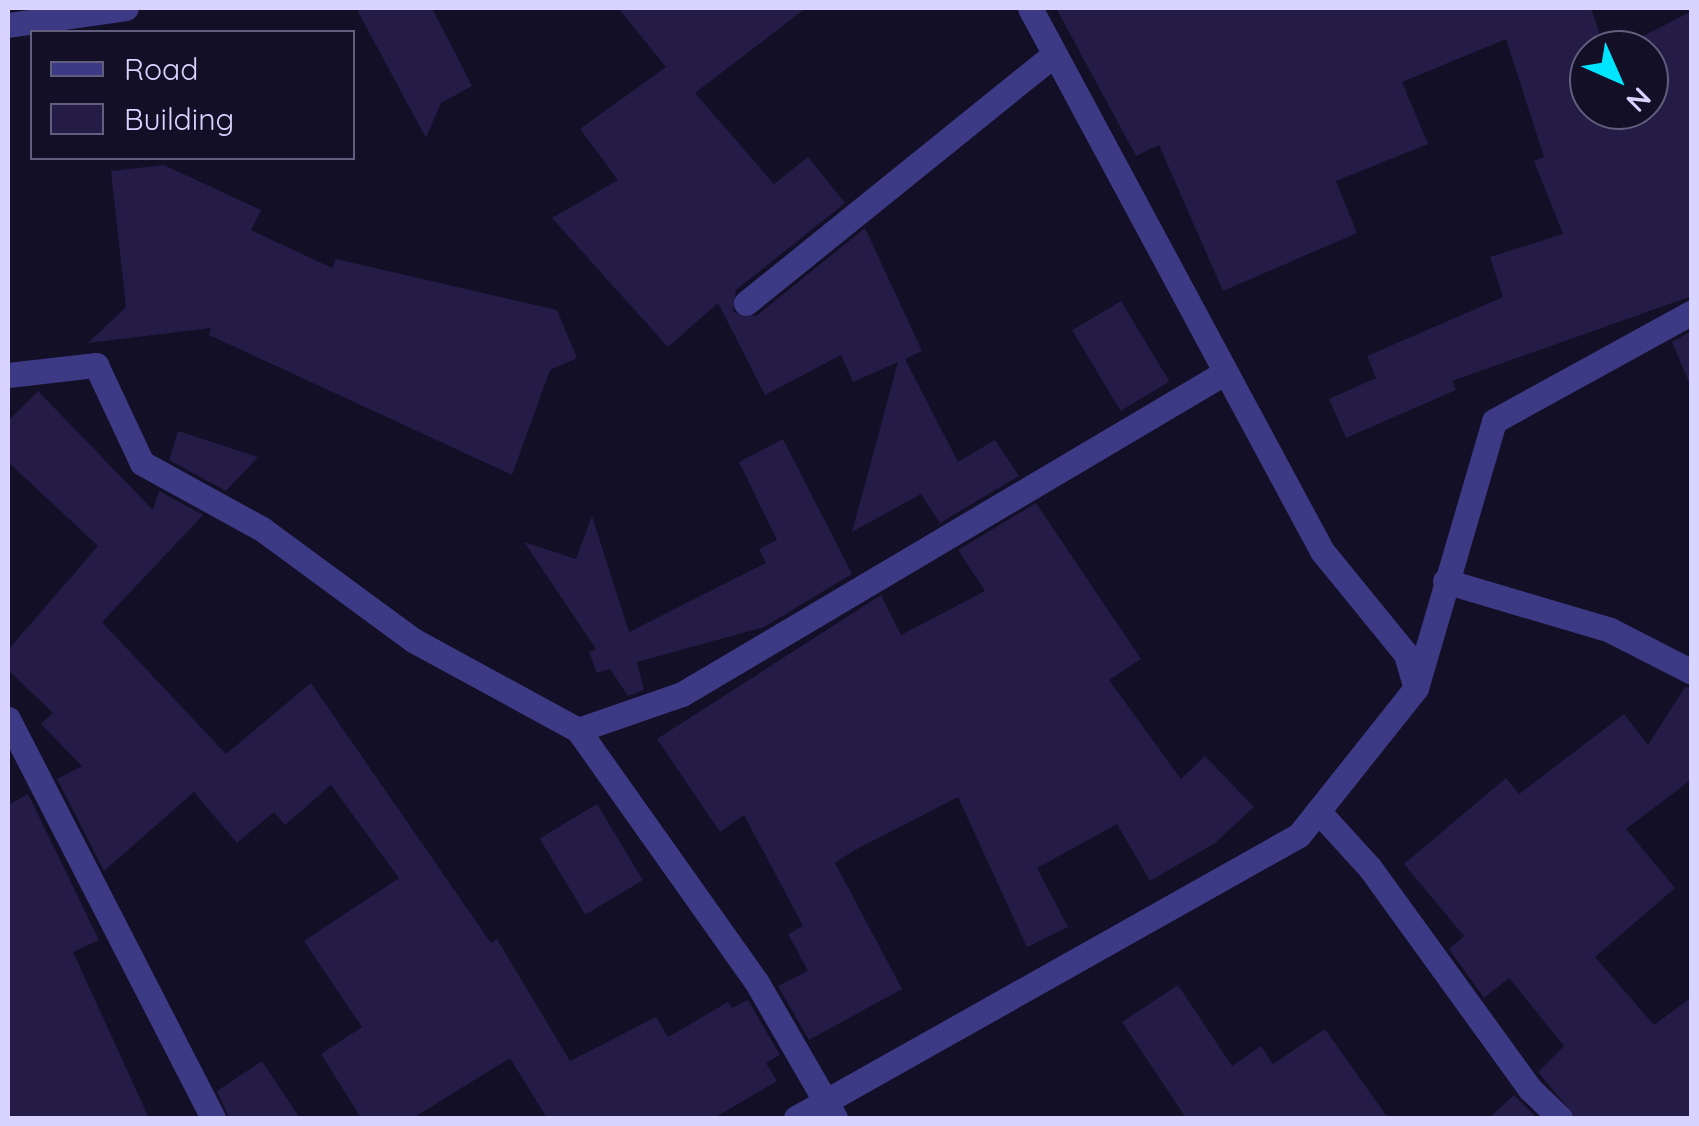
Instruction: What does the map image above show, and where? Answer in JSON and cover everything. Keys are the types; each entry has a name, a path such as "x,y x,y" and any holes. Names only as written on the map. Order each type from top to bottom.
{"street":[{"path":"8,26 126,8"},
{"path":"1030,8 1322,552 1406,654 1416,688"},
{"path":"746,303 1054,54"},
{"path":"796,1118 829,1111 1298,834 1416,688 1494,421 1692,312"},
{"path":"8,375 96,365 142,463 262,529 413,640 578,730 756,980 829,1111"},
{"path":"578,730 682,694 1224,373"},
{"path":"1445,580 1610,630 1692,672"},
{"path":"8,719 213,1118"},
{"path":"1318,811 1370,868 1530,1089 1560,1118"}],"building":[{"path":"356,8 432,8 472,86 441,103 426,138"},
{"path":"618,8 806,8 695,93 774,184 808,157 845,203 736,290 733,312 756,316 865,228 922,351 905,359 958,462 995,440 1019,476 940,523 921,494 852,532 898,362 853,382 841,355 765,395 718,303 668,347 552,218 618,180 580,129 666,67"},
{"path":"1056,8 1591,8 1598,30 1569,30 1569,130 1669,130 1669,30 1655,30 1692,11 1692,296 1452,381 1456,390 1346,438 1329,399 1376,378 1367,356 1503,297 1490,257 1563,234 1534,161 1544,157 1506,39 1402,82 1428,144 1336,181 1357,233 1223,291 1159,145 1136,156"},
{"path":"164,165 261,210 251,230 332,268 336,259 557,310 577,358 550,370 512,475 209,335 211,328 88,343 126,307 111,171"},
{"path":"1121,301 1169,382 1121,411 1072,330"},
{"path":"1692,331 1692,387 1691,387 1672,342"},
{"path":"38,391 153,510 159,491 203,515 102,622 226,754 311,683 491,943 497,939 570,1061 656,1017 668,1037 728,1002 732,1008 748,1000 780,1055 766,1063 777,1081 714,1118 547,1118 510,1058 413,1118 361,1118 321,1054 362,1027 304,941 399,878 331,785 285,825 274,812 237,843 194,792 104,871 57,779 82,766 41,724 53,713 8,670 8,650 98,546 8,462 8,421"},
{"path":"178,431 258,457 226,491 169,460"},
{"path":"783,439 852,574 764,627 637,662 644,690 628,696 610,669 597,673 589,652 596,649 524,542 576,559 592,516 629,632 766,563 759,549 777,540 739,462"},
{"path":"1036,503 1141,659 1109,680 1181,779 1205,756 1254,807 1215,843 1150,881 1117,824 1037,868 1068,927 1027,947 958,797 853,851 835,863 902,989 809,1040 778,986 808,971 788,934 803,926 744,815 720,832 657,739 881,595 901,635 985,591 958,550"},
{"path":"1685,687 1692,688 1692,779 1626,829 1675,888 1595,957 1654,1025 1692,997 1692,1118 1576,1118 1538,1072 1564,1046 1509,978 1484,998 1449,949 1464,936 1404,864 1506,778 1519,794 1624,714 1648,745"},
{"path":"28,794 99,940 73,952 149,1118 8,1118 8,805"},
{"path":"597,804 643,880 585,915 540,839"},
{"path":"1178,985 1232,1066 1261,1046 1273,1064 1325,1029 1388,1118 1186,1118 1122,1022"},
{"path":"262,1061 300,1118 229,1118 217,1091"},
{"path":"1514,1095 1537,1118 1489,1118"}]}
